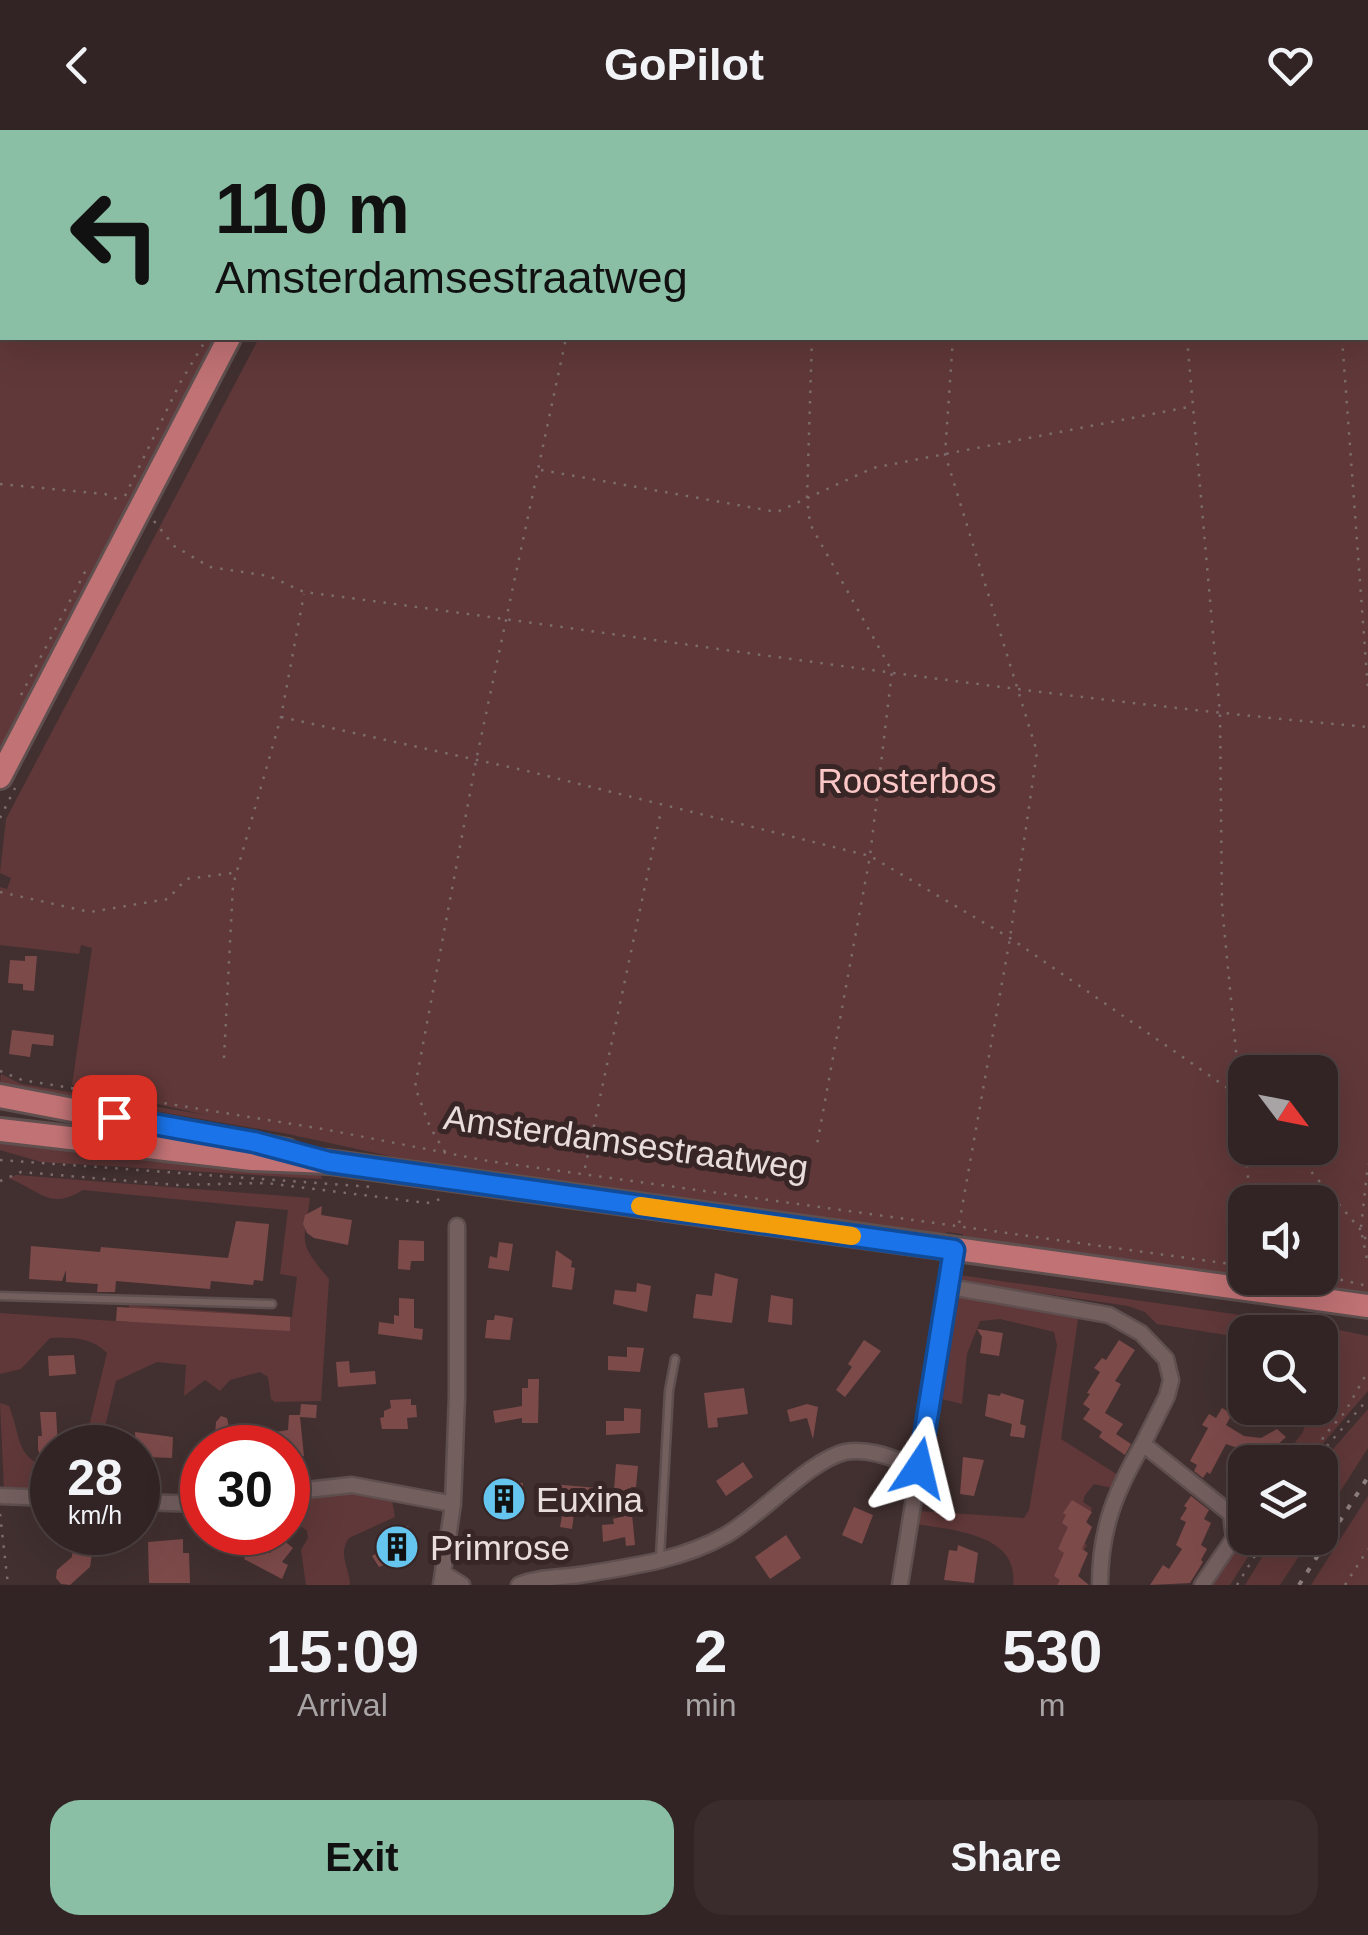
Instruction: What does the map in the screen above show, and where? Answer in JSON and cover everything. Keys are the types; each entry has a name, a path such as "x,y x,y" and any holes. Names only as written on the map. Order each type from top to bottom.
{"main road":[{"path":"0,777 130,506 228,340"},
{"name":"Amsterdamsestraatweg","path":"0,1096 254,1142 329,1162"},
{"name":"Amsterdamsestraatweg","path":"0,1130 252,1159 329,1162 1368,1306"}],"street":[{"path":"457,1226 453,1504 442,1579 462,1585"},
{"path":"900,1585 954,1250"},
{"path":"950,1287 1109,1315 1140,1333 1166,1359 1168,1396 1116,1492 1100,1550 1100,1585"},
{"path":"1142,1444 1228,1513"},
{"path":"519,1585 660,1560 726,1535 823,1461 846,1452 874,1452 919,1468"},
{"path":"310,1490 352,1485 453,1504"},
{"path":"0,1496 30,1497"},
{"path":"1202,1585 1228,1547"}],"lane":[{"path":"0,1296 272,1304"},
{"path":"660,1560 674,1360"}],"path":[{"path":"130,506 205,340"},
{"path":"446,1153 430,1127 416,1087 476,761 566,340"},
{"path":"812,340 807,498 810,524 892,671 870,856 816,1150"},
{"path":"953,340 945,454 1037,752 1010,938 954,1250"},
{"path":"1187,340 1220,714 1222,906 1236,1055"},
{"path":"1342,340 1368,690"},
{"path":"538,470 776,512 873,468 1191,407"},
{"path":"0,484 104,494 155,521 174,546 210,567 269,576 304,592 1020,690 1368,727"},
{"path":"21,695 87,568"},
{"path":"224,1058 235,872 280,717 304,592"},
{"path":"280,717 870,856 1010,938 1228,1088"},
{"path":"585,1168 661,811"},
{"path":"0,892 90,912 168,899 186,879 235,872"},
{"name":"Amsterdamsestraatweg","path":"0,1071 22,1080 446,1153 1228,1263"},
{"path":"1368,1164 1360,1229 1368,1264"},
{"path":"1305,1165 1368,1243"},
{"path":"0,1179 21,1172 178,1185 266,1183 427,1204 455,1194"},
{"path":"1338,1279 1368,1286"},
{"path":"1321,1445 1368,1370"},
{"path":"1325,1445 1368,1399"},
{"path":"0,1514 8,1585"},
{"path":"1345,1585 1368,1550"},
{"path":"1237,1585 1256,1555"}],"green space":[{"path":"0,340 220,340 0,767"},
{"name":"Roosterbos","path":"258,340 1368,340 1368,1297 1338,1293 1338,1185 1228,1185 1228,1279 962,1246 963,1234 946,1232 944,1236 481,1176 288,1134 0,1084 1,1074 21,1084 206,1115 72,1085 92,948 81,945 79,954 0,945 0,887 7,889 11,878 0,873 6,819"},
{"path":"0,1137 320,1172 322,1179 41,1162 0,1150"},
{"path":"16,1175 310,1198 305,1243 329,1279 321,1401 275,1402 271,1399 268,1377 260,1372 230,1380 220,1391 205,1380 184,1396 186,1365 157,1362 116,1381 105,1425 89,1425 107,1353 101,1348 73,1338 50,1338 21,1369 0,1374 0,1313 128,1322 129,1305 292,1317 297,1277 280,1274 288,1210 83,1190 53,1199 8,1178"},
{"path":"959,1275 1241,1315 1228,1315 1228,1335 1157,1324 1145,1312 1128,1306 958,1281"},
{"path":"956,1294 1079,1312 1061,1439 1118,1475 1112,1488 1094,1484 1085,1495 1083,1502 1092,1508 1080,1541 1087,1545 1075,1567 1081,1571 1073,1585 1013,1585 1012,1568 995,1545 964,1532 916,1524 919,1511 1024,1518 1029,1510 1057,1345 1054,1332 1000,1319 980,1321 967,1354 962,1404 938,1398"},
{"path":"1338,1330 1368,1336 1368,1391 1322,1445 1293,1445 1305,1425 1338,1425"},
{"path":"0,1403 9,1406 18,1437 30,1458 30,1494 4,1490"},
{"path":"1368,1409 1368,1448 1338,1495 1338,1445"},
{"path":"355,1494 392,1500 395,1517 349,1538 346,1544 344,1556 350,1585 306,1585 302,1555 310,1555 310,1496"},
{"path":"1368,1496 1368,1585 1311,1585 1330,1555 1338,1555 1338,1543"},
{"path":"1229,1555 1249,1555 1230,1585 1210,1585"},
{"path":"1264,1555 1300,1555 1280,1585 1245,1585"}],"building":[{"path":"25,956 37,956 34,991 23,990 23,984 8,983 10,960 25,961"},
{"path":"12,1030 54,1035 53,1046 32,1044 30,1057 9,1054"},
{"path":"322,1206 321,1215 352,1220 348,1245 307,1233 305,1215"},
{"path":"236,1221 269,1224 263,1281 254,1280 253,1285 211,1281 210,1289 116,1281 115,1292 97,1292 98,1284 66,1282 66,1270 62,1281 29,1279 31,1246 100,1252 101,1247 228,1258"},
{"path":"399,1240 424,1241 424,1261 411,1261 410,1270 398,1269"},
{"path":"499,1242 513,1244 509,1271 488,1268 490,1256 497,1258"},
{"path":"556,1250 572,1261 571,1267 575,1268 572,1290 552,1287"},
{"path":"715,1273 738,1279 732,1323 693,1318 696,1294 712,1296"},
{"path":"637,1283 651,1286 647,1312 613,1304 615,1290 636,1292"},
{"path":"771,1295 793,1299 792,1325 768,1322"},
{"path":"399,1298 414,1299 414,1328 423,1329 422,1340 378,1334 379,1322 394,1324 394,1315 399,1316"},
{"path":"117,1307 290,1317 290,1331 116,1321"},
{"path":"495,1315 513,1318 510,1340 485,1338 487,1320 494,1320"},
{"path":"977,1329 1003,1333 999,1356 980,1353 982,1337"},
{"path":"864,1340 881,1351 845,1397 836,1390"},
{"path":"1119,1340 1135,1350 1115,1381 1121,1384 1105,1413 1123,1424 1116,1434 1131,1444 1125,1455 1099,1437 1102,1432 1083,1419 1090,1409 1083,1404 1100,1372 1094,1368 1102,1358 1106,1360"},
{"path":"627,1347 644,1348 640,1372 608,1370 608,1356 627,1357"},
{"path":"74,1355 76,1374 49,1376 48,1356"},
{"path":"349,1361 350,1373 375,1371 376,1384 338,1387 336,1362"},
{"path":"528,1379 539,1379 538,1423 522,1423 522,1418 495,1423 493,1411 522,1406 522,1388 528,1388"},
{"path":"744,1388 748,1414 717,1418 718,1427 708,1428 704,1393"},
{"path":"1001,1393 1024,1400 1020,1424 1026,1426 1024,1438 1010,1436 1012,1424 985,1416 988,1394"},
{"path":"411,1399 417,1417 407,1418 408,1429 382,1429 380,1418 391,1408 390,1400"},
{"path":"301,1404 317,1405 316,1418 300,1417 301,1425 288,1425 289,1415 300,1415"},
{"path":"807,1404 818,1407 813,1439 807,1418 790,1422 787,1410"},
{"path":"624,1408 641,1409 640,1433 606,1435 606,1421 624,1421"},
{"path":"1222,1408 1228,1412 1226,1425 1244,1436 1261,1438 1277,1429 1286,1437 1277,1445 1226,1444 1210,1474 1207,1472 1203,1478 1194,1471 1197,1465 1190,1461 1208,1428 1202,1425 1209,1414 1216,1418"},
{"path":"40,1412 56,1412 57,1425 41,1425"},
{"path":"221,1416 227,1418 229,1425 216,1425"},
{"path":"160,1435 173,1437 172,1458 160,1458"},
{"path":"963,1457 984,1460 974,1496 960,1494"},
{"path":"743,1462 753,1477 726,1496 716,1481"},
{"path":"616,1464 638,1466 636,1487 630,1491 614,1490"},
{"name":"Euxina","path":"495,1481 523,1483 513,1519 491,1517"},
{"path":"552,1484 597,1488 596,1500 576,1499 572,1529 560,1527 565,1500 551,1497"},
{"path":"1191,1496 1209,1510 1204,1519 1211,1523 1201,1545 1207,1549 1203,1562 1190,1583 1150,1585 1163,1565 1169,1569 1182,1549 1176,1545 1186,1522 1180,1519"},
{"path":"1072,1500 1092,1512 1086,1522 1092,1527 1082,1549 1088,1553 1078,1576 1089,1585 1057,1585 1060,1580 1054,1576 1064,1553 1058,1549 1068,1527 1062,1523 1066,1515 1063,1513"},
{"path":"854,1507 873,1515 862,1544 842,1535"},
{"path":"632,1514 635,1545 626,1546 625,1537 603,1542 602,1525 614,1524 613,1519"},
{"name":"Primrose","path":"408,1526 418,1547 404,1561 397,1559 379,1567 372,1556 379,1552 375,1545 393,1535 395,1528"},
{"path":"786,1535 801,1558 770,1579 755,1557"},
{"path":"180,1539 180,1555 189,1555 190,1583 149,1583 148,1555 160,1555 160,1541"},
{"path":"958,1545 978,1553 974,1583 944,1580 949,1550 957,1551"},
{"path":"92,1555 90,1567 70,1585 61,1584 56,1578 57,1570 72,1557"},
{"path":"246,1555 288,1555 282,1562 288,1565 282,1579 244,1559"}],"railway":[{"path":"1299,1585 1368,1477"}],"slow traffic":[{"path":"640,1206 852,1236"}],"place":[{"name":"Euxina","path":"504,1499"},
{"name":"Primrose","path":"397,1547"}],"route":[{"path":"114,1117 254,1142 329,1162 954,1250 919,1468"}]}
